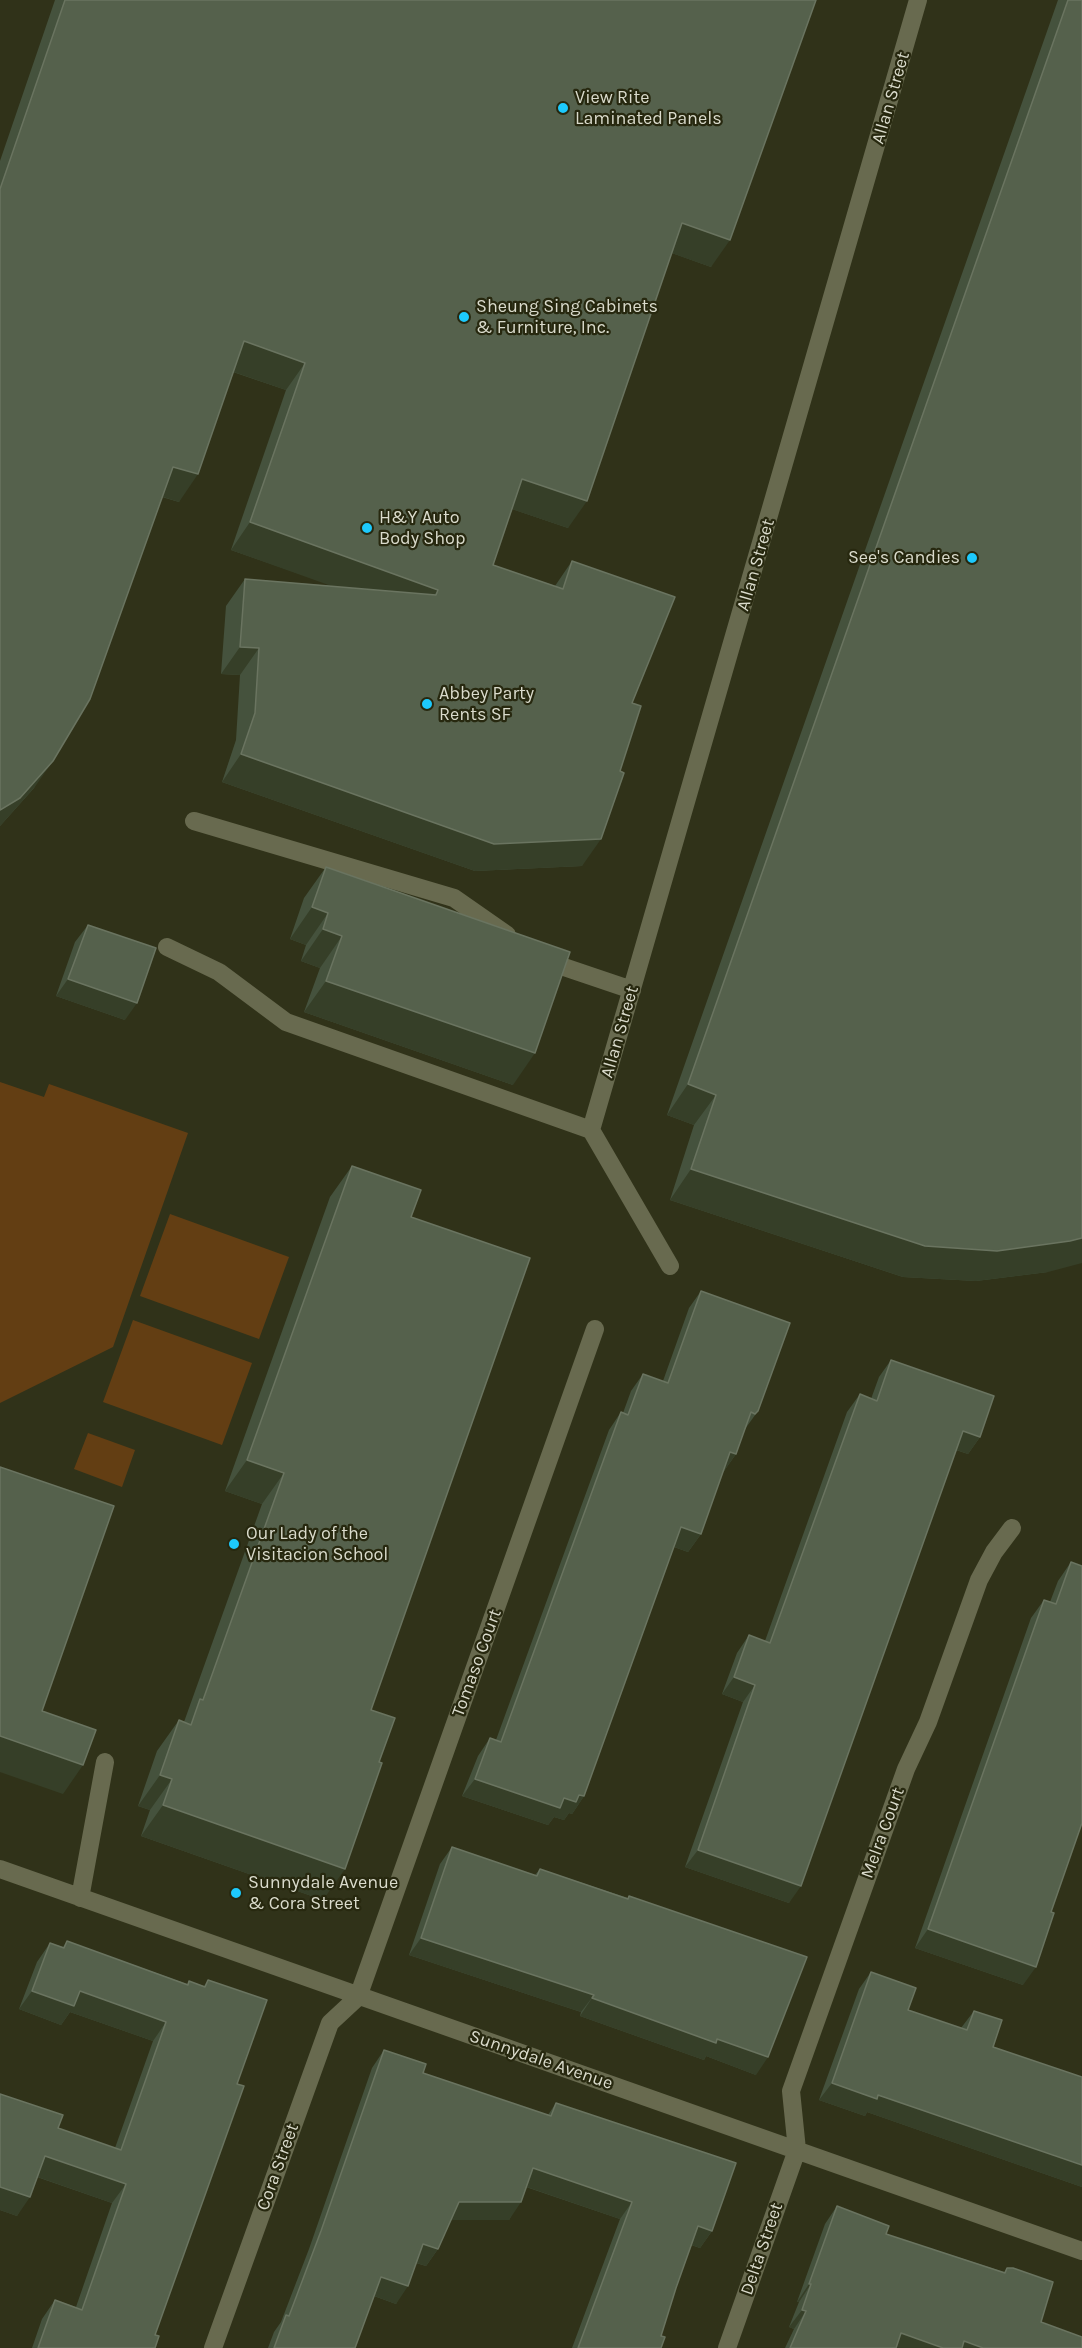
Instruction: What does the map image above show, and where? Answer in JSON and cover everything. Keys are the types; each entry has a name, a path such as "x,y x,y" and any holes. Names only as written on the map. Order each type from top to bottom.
{"street":[{"name":"Allan Street","path":"591,1130 918,0"},
{"path":"194,821 454,898 493,927 561,966 632,990"},
{"path":"167,946 219,972 286,1022 591,1130 670,1266"},
{"name":"Tomaso Court","path":"358,1997 596,1329"},
{"name":"Melra Court","path":"796,2150 791,2091 906,1768 928,1722 979,1580 994,1552 1012,1528"},
{"path":"80,1898 105,1762"},
{"name":"Sunnydale Avenue","path":"0,1869 1082,2251"},
{"name":"Cora Street","path":"213,2348 330,2023 358,1997"},
{"name":"Delta Street","path":"727,2348 796,2150"}],"shaded area":[{"path":"0,1082 44,1097 49,1084 188,1133 113,1347 0,1403"},
{"path":"170,1214 289,1257 259,1339 140,1296"},
{"path":"133,1320 252,1363 222,1445 103,1402"},
{"path":"88,1433 135,1450 122,1487 74,1469"}],"building":[{"path":"65,0 816,0 730,240 682,223 587,501 522,479 493,565 563,589 572,561 675,597 632,703 641,706 620,771 624,773 601,839 494,844 241,754 255,713 259,648 240,647 245,579 436,595 438,590 250,522 305,363 244,341 198,474 173,467 90,699 53,761 20,798 0,810 0,189"},
{"name":"See's Candies","path":"1068,0 1082,0 1082,1238 997,1251 925,1246 691,1169 716,1095 688,1084"},
{"path":"326,867 570,952 535,1053 326,981 342,936 323,929 328,913 312,907"},
{"path":"88,925 156,948 137,1003 68,979"},
{"path":"352,1166 421,1190 411,1217 530,1258 371,1710 395,1718 379,1762 382,1763 345,1869 163,1805 172,1779 160,1775 179,1720 191,1725 200,1699 203,1700 284,1473 247,1460"},
{"path":"701,1291 790,1323 758,1411 755,1414 751,1412 736,1454 730,1452 701,1534 681,1527 584,1796 579,1795 576,1802 564,1798 560,1808 475,1779 490,1738 501,1742 621,1412 628,1415 643,1374 668,1383"},
{"path":"891,1360 994,1396 980,1437 963,1431 801,1886 698,1850 755,1685 734,1677 749,1635 770,1643 860,1394 877,1401"},
{"path":"0,1467 114,1506 42,1711 96,1730 83,1765 0,1736"},
{"path":"1071,1562 1082,1566 1082,1823 1051,1912 1054,1913 1036,1967 928,1929 1044,1600 1056,1604"},
{"path":"452,1847 537,1876 540,1869 628,1899 629,1896 807,1957 768,2057 717,2039 716,2043 592,1998 594,1995 421,1938"},
{"path":"67,1941 188,1985 189,1981 205,1987 208,1980 267,2000 237,2084 244,2086 155,2335 159,2336 155,2348 38,2348 55,2300 82,2310 126,2184 45,2156 30,2197 0,2187 0,2094 63,2115 58,2128 121,2150 166,2022 80,1991 74,2006 32,1991 50,1943 64,1948"},
{"path":"871,1972 916,1988 908,2010 967,2030 974,2011 1002,2020 993,2047 1082,2077 1082,2165 878,2095 877,2099 832,2083"},
{"path":"384,2050 426,2064 423,2073 551,2116 556,2103 736,2163 712,2231 698,2226 661,2336 665,2337 661,2348 578,2348 632,2202 533,2168 521,2202 459,2202 438,2249 423,2244 408,2286 381,2277 355,2348 274,2348 286,2315 289,2316 321,2231"},
{"path":"837,2206 889,2226 886,2234 1005,2273 1007,2268 1013,2268 1053,2282 1041,2322 1082,2337 1082,2348 983,2348 964,2341 962,2348 943,2348 901,2333 896,2348 790,2348 806,2311 802,2310 811,2284 809,2284"}],"place":[{"name":"View Rite Laminated Panels","path":"563,108"},
{"name":"Sheung Sing Cabinets & Furniture, Inc.","path":"464,317"},
{"name":"H&Y Auto Body Shop","path":"367,528"},
{"name":"See's Candies","path":"972,558"},
{"name":"Abbey Party Rents SF","path":"427,704"},
{"name":"Our Lady of the Visitacion School","path":"234,1544"},
{"name":"Sunnydale Avenue & Cora Street","path":"236,1893"}]}
